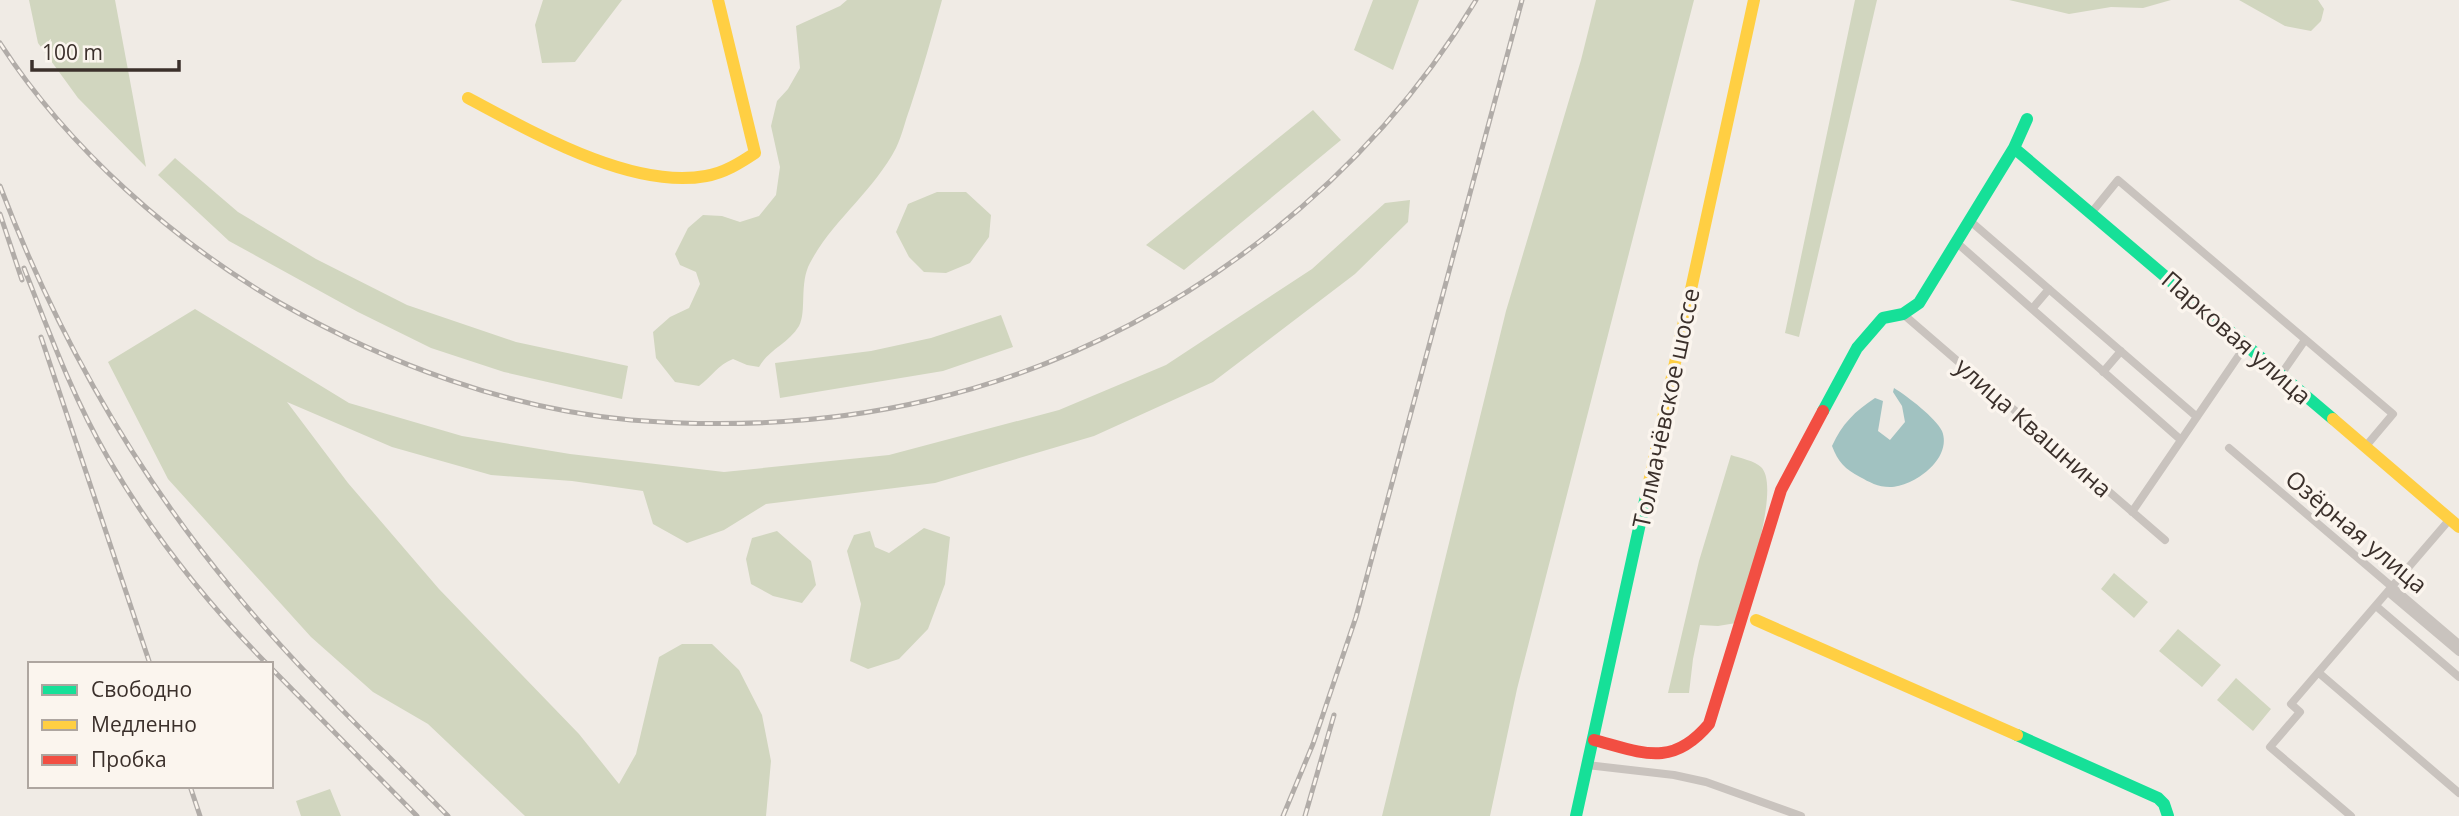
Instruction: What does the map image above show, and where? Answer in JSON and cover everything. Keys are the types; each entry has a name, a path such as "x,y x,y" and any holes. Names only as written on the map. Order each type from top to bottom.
{"street":[{"path":"468,98 532,132 620,168 663,176 703,177 735,167 755,153 718,0"},
{"name":"Толмачёвское шоссе","path":"1576,816 1754,0"},
{"path":"1594,740 1653,754 1676,752 1698,740 1709,724 1781,490 1857,348 1883,318 1903,314 1919,303 2014,148 2027,119"},
{"name":"Парковая улица","path":"2014,148 2454,523"},
{"path":"2092,212 2118,180 2393,414 2366,446"},
{"path":"1969,220 2197,417"},
{"path":"1956,242 2181,440"},
{"path":"2032,309 2049,289"},
{"name":"улица Квашнина","path":"1903,314 2165,540"},
{"path":"2280,376 2305,340"},
{"path":"2132,512 2246,345"},
{"path":"2103,372 2121,351"},
{"name":"Озёрная улица","path":"2229,448 2431,624 2459,644"},
{"path":"2351,816 2270,747 2300,712 2291,704 2390,589 2454,523"},
{"name":"Озёрная улица","path":"2375,606 2457,673"},
{"path":"1756,620 2162,799 2168,816"},
{"path":"2417,641 2431,624 2459,652"},
{"path":"2319,673 2459,793"},
{"path":"1587,765 1674,775 1706,782 1801,816"}],"green space":[{"path":"29,0 115,0 146,167 78,98 38,43"},
{"path":"543,0 622,0 575,62 542,63 535,25"},
{"path":"847,0 942,0 898,143 876,179 829,234 810,263 805,279 803,313 795,332 759,367 733,359 699,386 675,382 656,358 653,332 670,317 689,308 700,284 696,272 680,265 675,254 688,228 703,215 722,216 740,222 759,216 776,195 780,167 771,126 777,101 788,89 800,68 796,26 840,6"},
{"path":"1373,0 1419,0 1393,70 1354,50"},
{"path":"1596,0 1694,0 1517,689 1490,816 1382,816 1506,311 1581,60"},
{"path":"1855,0 1877,0 1799,337 1785,333"},
{"path":"2009,0 2171,0 2143,8 2111,7 2069,14"},
{"path":"2239,0 2318,0 2324,9 2321,21 2311,31 2285,26"},
{"path":"1313,110 1341,140 1184,270 1146,245"},
{"path":"175,158 238,212 316,259 407,305 516,342 628,366 622,399 504,372 431,348 358,312 229,241 158,175"},
{"path":"937,192 966,192 991,215 989,237 970,263 946,273 924,272 909,257 896,232 908,204"},
{"path":"1410,200 1408,222 1355,274 1213,382 1094,436 935,483 766,504 724,530 687,543 653,524 643,491 572,481 491,475 392,447 287,402 348,483 439,589 579,734 619,784 636,754 659,657 682,644 712,644 739,670 762,715 771,761 766,816 525,816 428,724 373,692 311,637 168,479 108,362 195,309 349,403 462,436 570,454 724,472 889,455 1059,410 1166,365 1312,269 1385,203"},
{"path":"1001,315 1013,347 943,371 780,398 775,363 871,351 931,338"},
{"path":"1731,455 1758,465 1766,478 1764,518 1753,567 1736,623 1700,625 1689,693 1668,693 1699,561"},
{"path":"924,528 950,537 945,584 928,629 899,659 868,669 850,661 861,604 847,551 854,535 870,531 875,547 889,553"},
{"path":"777,531 811,561 816,585 802,603 773,596 751,584 746,559 752,538"},
{"path":"2114,573 2148,602 2134,618 2101,589"},
{"path":"2178,629 2221,665 2202,687 2159,651"},
{"path":"2236,678 2271,709 2253,731 2217,700"},
{"path":"330,789 341,816 301,816 296,801"}],"water":[{"path":"1894,388 1934,420 1942,431 1944,441 1942,452 1929,470 1899,486 1886,487 1850,471 1840,461 1832,446 1850,419 1875,398 1883,401 1878,431 1890,440 1905,422 1902,406 1893,392"}],"railway":[{"path":"0,43 27,82 58,119 126,190 202,252 282,304 322,326 364,346 450,380 540,406 631,420 781,422 892,408 1012,376 1093,343 1170,302 1242,254 1310,200 1372,139 1428,72 1476,0"},
{"path":"1283,816 1313,744 1356,617 1522,0"},
{"path":"0,186 71,346 162,496 257,619 337,705 448,816"},
{"path":"0,214 22,280"},
{"path":"24,268 73,388 95,435 125,486 181,566 265,662"},
{"path":"41,337 149,662"},
{"path":"273,670 417,816"},
{"path":"1305,816 1334,715"},
{"path":"191,788 200,816"}],"traffic: fast":[{"path":"1823,411 1857,348 1883,318 1903,314 1919,303 2014,148 2027,119"},
{"path":"2014,148 2333,419"},
{"path":"1576,816 1646,496"},
{"path":"2017,735 2158,798 2164,804 2168,816"}],"traffic: slow":[{"path":"468,98 552,141 615,166 677,178 719,173 755,153 718,0"},
{"path":"1646,496 1754,0"},
{"path":"2333,419 2459,527"},
{"path":"1756,620 2017,735"}],"traffic: jam":[{"path":"1594,740 1642,752 1669,752 1695,738 1709,724 1781,490 1823,411"}]}
